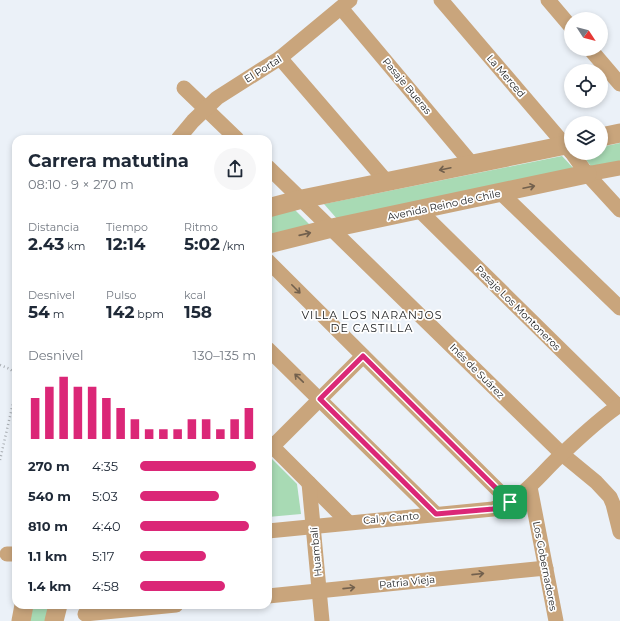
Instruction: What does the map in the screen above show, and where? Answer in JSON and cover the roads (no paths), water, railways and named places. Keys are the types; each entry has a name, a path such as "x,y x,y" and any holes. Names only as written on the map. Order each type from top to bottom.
{"street":[{"name":"La Merced","path":"440,0 564,141"},
{"path":"548,0 564,19"},
{"name":"El Portal","path":"182,135 205,109 227,91 280,58 346,4"},
{"name":"Pasaje Bueras","path":"346,4 472,164"},
{"path":"596,56 620,84"},
{"path":"280,58 386,181"},
{"path":"184,88 233,135"},
{"path":"608,136 620,133"},
{"path":"272,207 386,181 472,164 564,149"},
{"name":"La Merced","path":"578,160 587,174 620,210"},
{"name":"Avenida Reino de Chile","path":"272,243 332,228 620,168"},
{"name":"Inés de Suárez","path":"272,171 562,454 617,502 620,532"},
{"path":"501,192 620,308"},
{"name":"Pasaje Los Montoneros","path":"419,210 619,405"},
{"path":"272,265 510,502"},
{"path":"272,353 436,514"},
{"path":"272,442 320,399 363,356"},
{"name":"Cal y Canto","path":"272,531 493,509 510,502 530,487 562,454 619,405"},
{"path":"272,446 348,522"},
{"name":"Huambalí","path":"309,483 322,621"},
{"name":"Los Gobernadores","path":"530,487 556,621"},
{"name":"Patria Vieja","path":"272,596 546,568"},
{"path":"20,621 23,609"},
{"path":"54,621 57,609"},
{"path":"84,613 130,609"}],"district":[{"name":"VILLA LOS NARANJOS DE CASTILLA","path":"372,321"}]}
